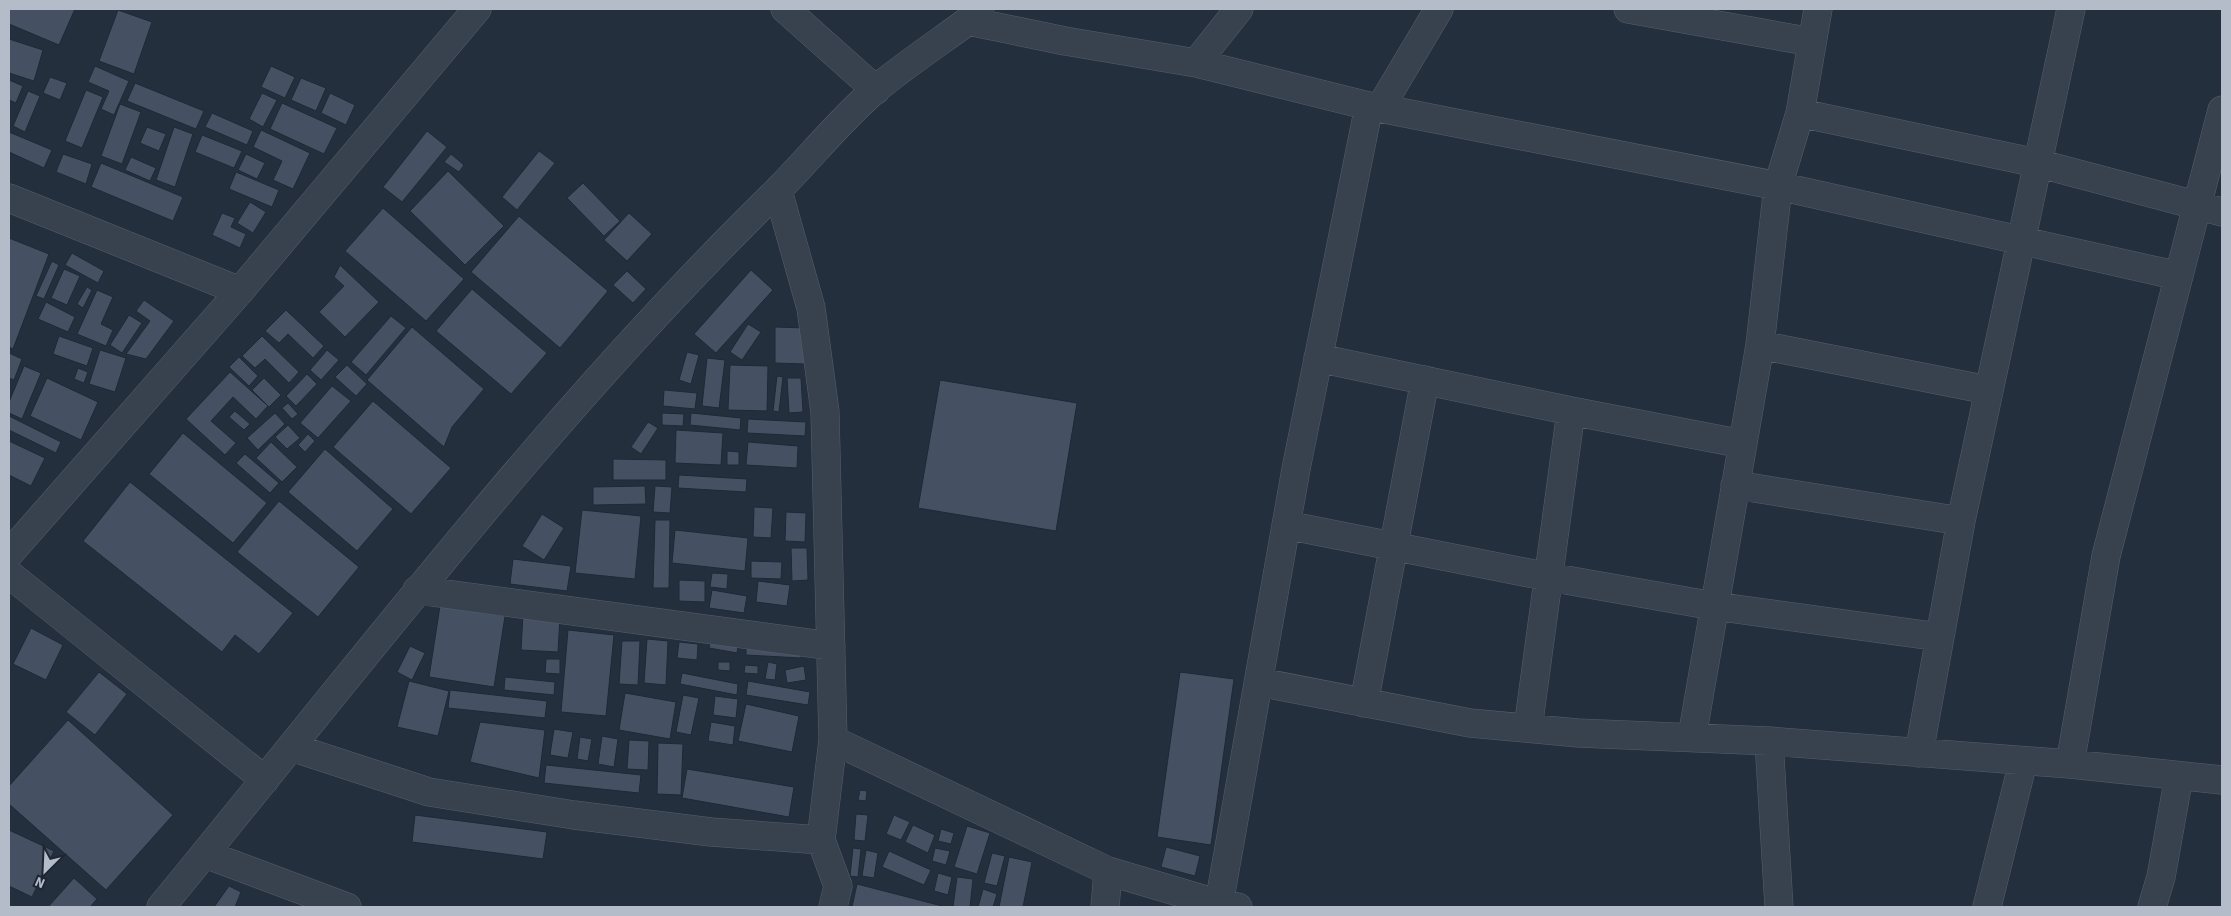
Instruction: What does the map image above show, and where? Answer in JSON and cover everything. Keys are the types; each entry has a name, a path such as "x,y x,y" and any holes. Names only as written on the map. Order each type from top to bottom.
{"street":[{"path":"9,554 240,291 477,9"},
{"path":"785,9 876,90"},
{"path":"1196,63 1239,9"},
{"path":"833,740 1108,871 1229,906 1259,682 1286,525 1318,358 1375,107 1439,9"},
{"path":"1628,9 1656,11 1812,42"},
{"path":"1692,737 1760,345 1778,186 1800,112 1818,9"},
{"path":"1919,753 1961,521 2071,9"},
{"path":"161,907 417,590 647,323 711,254 778,190 876,90 974,15 1065,41 1196,63 1375,107 1778,186 2022,239 2179,276"},
{"path":"2070,764 2106,556 2179,276 2209,210 2222,110"},
{"path":"1800,112 2037,163 2209,210"},
{"path":"778,190 811,308 825,412 833,740 822,840 838,886 833,907"},
{"path":"9,198 240,291"},
{"path":"1760,345 1988,390"},
{"path":"1318,358 1571,411 1743,444"},
{"path":"1364,703 1425,380"},
{"path":"1528,728 1571,411"},
{"path":"1735,485 1961,521"},
{"path":"1286,525 1714,606 1940,637"},
{"path":"9,574 264,780"},
{"path":"417,590 831,646"},
{"path":"1259,682 1470,722 1528,728 1578,733 1769,741 2023,762 2070,764 2222,780"},
{"path":"1769,741 1779,907"},
{"path":"291,747 429,792 574,815 691,830 822,840"},
{"path":"1987,907 2023,762"},
{"path":"2152,907 2161,877 2179,776"},
{"path":"205,854 347,907"},
{"path":"1105,907 1108,871"}],"building":[{"path":"9,9 75,9 59,45 9,24"},
{"path":"118,10 152,22 134,74 99,61"},
{"path":"9,39 43,50 34,81 9,73"},
{"path":"95,66 129,81 114,115 101,109 109,91 88,82"},
{"path":"271,66 295,77 285,98 261,87"},
{"path":"50,77 67,83 60,100 43,93"},
{"path":"301,78 326,88 316,111 291,100"},
{"path":"9,80 23,86 16,103 9,100"},
{"path":"135,83 204,111 196,129 127,101"},
{"path":"86,90 103,97 82,148 65,141"},
{"path":"28,91 40,96 25,132 13,126"},
{"path":"262,93 277,100 263,127 249,119"},
{"path":"330,93 355,105 346,125 321,113"},
{"path":"282,103 337,128 324,154 270,129"},
{"path":"120,104 141,112 122,164 101,156"},
{"path":"212,113 253,131 247,145 205,127"},
{"path":"147,127 166,134 159,151 140,143"},
{"path":"174,127 193,134 175,187 156,180"},
{"path":"261,130 310,153 293,189 273,180 282,161 253,147"},
{"path":"427,131 447,147 402,202 383,187"},
{"path":"9,132 52,150 44,168 9,152"},
{"path":"202,135 242,151 234,168 195,152"},
{"path":"539,151 555,163 517,210 502,197"},
{"path":"63,154 92,164 86,184 56,172"},
{"path":"246,154 265,163 257,179 238,170"},
{"path":"451,154 464,165 459,172 444,162"},
{"path":"131,157 156,168 150,181 125,170"},
{"path":"101,163 183,197 173,221 91,187"},
{"path":"448,171 504,226 465,265 410,211"},
{"path":"236,172 279,190 272,207 229,189"},
{"path":"583,183 620,221 604,236 567,198"},
{"path":"250,202 266,212 253,233 237,223"},
{"path":"383,208 464,279 426,321 345,251"},
{"path":"222,213 235,218 231,227 246,234 240,248 212,235"},
{"path":"629,213 652,234 627,261 604,240"},
{"path":"519,216 608,291 560,348 471,272"},
{"path":"9,238 49,254 13,349 9,347"},
{"path":"72,253 104,271 98,283 65,265"},
{"path":"52,261 59,265 44,299 36,296"},
{"path":"340,265 379,302 345,337 319,312 344,286 334,277"},
{"path":"64,269 80,276 67,305 51,298"},
{"path":"751,270 773,290 716,353 694,334"},
{"path":"627,271 646,289 633,303 613,285"},
{"path":"87,287 92,290 83,308 77,304"},
{"path":"472,289 547,353 511,394 436,331"},
{"path":"97,290 113,297 101,324 113,330 106,346 77,334"},
{"path":"144,300 174,321 146,359 126,354 150,321 136,311"},
{"path":"46,302 75,317 68,332 38,319"},
{"path":"286,310 324,346 313,358 288,334 279,343 265,331"},
{"path":"129,315 142,323 122,353 110,345"},
{"path":"391,316 406,328 366,375 351,362"},
{"path":"748,324 761,332 742,360 730,352"},
{"path":"412,327 484,389 452,427 444,447 367,380"},
{"path":"775,327 806,328 805,364 775,363"},
{"path":"59,336 93,348 87,366 53,354"},
{"path":"262,336 299,372 289,383 265,359 255,368 242,356"},
{"path":"100,350 126,358 115,392 89,384"},
{"path":"327,350 339,360 321,380 310,370"},
{"path":"687,352 699,355 691,384 679,380"},
{"path":"9,353 22,359 14,380 9,378"},
{"path":"239,357 258,376 249,386 229,367"},
{"path":"707,358 725,360 719,408 702,406"},
{"path":"347,365 367,384 356,396 335,377"},
{"path":"730,365 768,366 767,411 728,410"},
{"path":"24,366 41,373 22,419 9,413 9,402"},
{"path":"78,368 88,372 84,383 74,379"},
{"path":"230,372 268,406 256,419 233,397 211,421 236,443 225,455 186,419"},
{"path":"307,374 317,384 296,406 286,396"},
{"path":"777,376 783,377 779,412 773,411"},
{"path":"47,378 98,402 81,440 30,416"},
{"path":"264,378 281,395 269,407 252,390"},
{"path":"787,378 801,378 803,412 789,413"},
{"path":"940,380 1077,403 1056,531 918,508"},
{"path":"332,386 351,401 318,438 300,423"},
{"path":"664,390 697,393 695,409 663,406"},
{"path":"373,401 451,468 411,514 333,447"},
{"path":"288,403 298,414 292,419 282,408"},
{"path":"235,411 250,424 244,430 229,417"},
{"path":"275,413 285,424 258,450 247,438"},
{"path":"662,413 684,414 683,426 662,425"},
{"path":"691,413 741,418 740,430 690,425"},
{"path":"9,416 61,442 56,453 9,430"},
{"path":"748,419 806,422 805,436 747,433"},
{"path":"648,422 658,428 641,454 631,447"},
{"path":"288,425 300,438 287,449 275,437"},
{"path":"676,430 723,433 721,465 675,463"},
{"path":"183,433 267,503 233,543 149,474"},
{"path":"308,434 315,441 305,452 298,445"},
{"path":"9,441 45,458 31,486 9,475"},
{"path":"271,442 297,467 282,482 256,458"},
{"path":"748,442 798,446 797,468 746,465"},
{"path":"325,449 393,509 357,551 288,492"},
{"path":"727,451 739,452 739,465 727,465"},
{"path":"245,454 279,483 270,493 236,463"},
{"path":"613,459 666,460 666,480 613,480"},
{"path":"679,475 747,479 746,492 678,488"},
{"path":"130,482 293,613 259,654 235,635 222,652 83,541"},
{"path":"645,486 646,504 593,505 593,487"},
{"path":"655,486 672,487 670,513 653,512"},
{"path":"279,501 359,567 318,617 237,552"},
{"path":"754,507 773,508 771,538 753,537"},
{"path":"582,510 641,516 635,579 575,573"},
{"path":"786,512 806,513 805,542 785,541"},
{"path":"542,514 564,528 544,560 522,546"},
{"path":"655,520 670,520 669,588 653,588"},
{"path":"675,530 748,538 745,571 672,563"},
{"path":"791,548 807,548 808,580 792,581"},
{"path":"513,559 571,566 567,591 510,584"},
{"path":"751,561 782,562 781,579 751,578"},
{"path":"712,573 728,574 727,589 710,587"},
{"path":"679,580 705,581 705,602 679,601"},
{"path":"758,581 790,585 787,606 756,602"},
{"path":"712,590 747,596 744,613 709,608"},
{"path":"440,606 505,616 494,687 429,677"},
{"path":"523,614 560,617 558,652 521,650"},
{"path":"31,628 63,645 46,680 13,664"},
{"path":"568,630 614,635 606,716 561,712"},
{"path":"711,636 739,641 737,653 709,648"},
{"path":"647,639 668,641 666,685 644,683"},
{"path":"622,641 640,641 638,685 619,684"},
{"path":"746,641 801,645 801,658 746,655"},
{"path":"679,642 698,644 697,660 677,658"},
{"path":"410,646 425,653 412,680 397,672"},
{"path":"546,659 560,659 560,674 545,673"},
{"path":"718,662 730,662 730,671 718,670"},
{"path":"768,662 777,664 775,680 765,679"},
{"path":"745,665 758,666 758,674 744,673"},
{"path":"804,666 806,680 787,683 785,670"},
{"path":"99,672 127,694 95,735 66,712"},
{"path":"1180,672 1234,679 1211,845 1157,837"},
{"path":"682,673 738,684 737,695 680,684"},
{"path":"505,677 555,682 554,695 504,690"},
{"path":"409,681 449,691 438,736 397,727"},
{"path":"748,681 810,692 808,705 746,695"},
{"path":"450,690 547,701 545,718 448,708"},
{"path":"625,693 676,702 670,739 619,730"},
{"path":"683,695 699,698 691,735 676,732"},
{"path":"715,696 738,699 736,718 713,715"},
{"path":"746,704 799,716 792,752 738,741"},
{"path":"68,720 173,815 106,890 9,804 9,786"},
{"path":"480,722 545,730 539,778 470,762"},
{"path":"711,722 735,726 733,745 708,741"},
{"path":"554,729 573,732 568,758 550,755"},
{"path":"602,736 618,739 614,767 598,764"},
{"path":"580,737 592,739 588,761 577,759"},
{"path":"629,740 649,741 648,770 627,769"},
{"path":"658,743 683,744 681,795 657,794"},
{"path":"546,765 641,775 639,793 544,783"},
{"path":"687,769 794,787 789,817 682,798"},
{"path":"860,790 867,791 866,801 858,800"},
{"path":"856,814 868,815 865,841 854,840"},
{"path":"415,815 547,832 543,859 412,842"},
{"path":"894,815 910,822 901,840 886,834"},
{"path":"913,825 935,835 928,853 905,842"},
{"path":"967,826 990,833 977,874 954,867"},
{"path":"941,829 954,833 951,844 938,841"},
{"path":"9,830 54,851 32,897 9,886"},
{"path":"1166,847 1200,856 1195,876 1161,867"},
{"path":"853,848 861,849 858,877 850,876"},
{"path":"935,848 950,851 946,865 932,861"},
{"path":"866,850 878,853 874,878 862,876"},
{"path":"889,851 931,870 924,885 882,867"},
{"path":"992,853 1005,856 997,886 984,883"},
{"path":"1009,857 1032,862 1023,907 999,907"},
{"path":"938,873 952,877 948,895 934,891"},
{"path":"957,877 973,879 970,907 953,907"},
{"path":"74,878 97,899 90,907 48,907"},
{"path":"857,884 946,907 852,907"},
{"path":"229,886 241,892 235,907 214,907"},
{"path":"983,889 997,894 993,907 978,907"}]}
